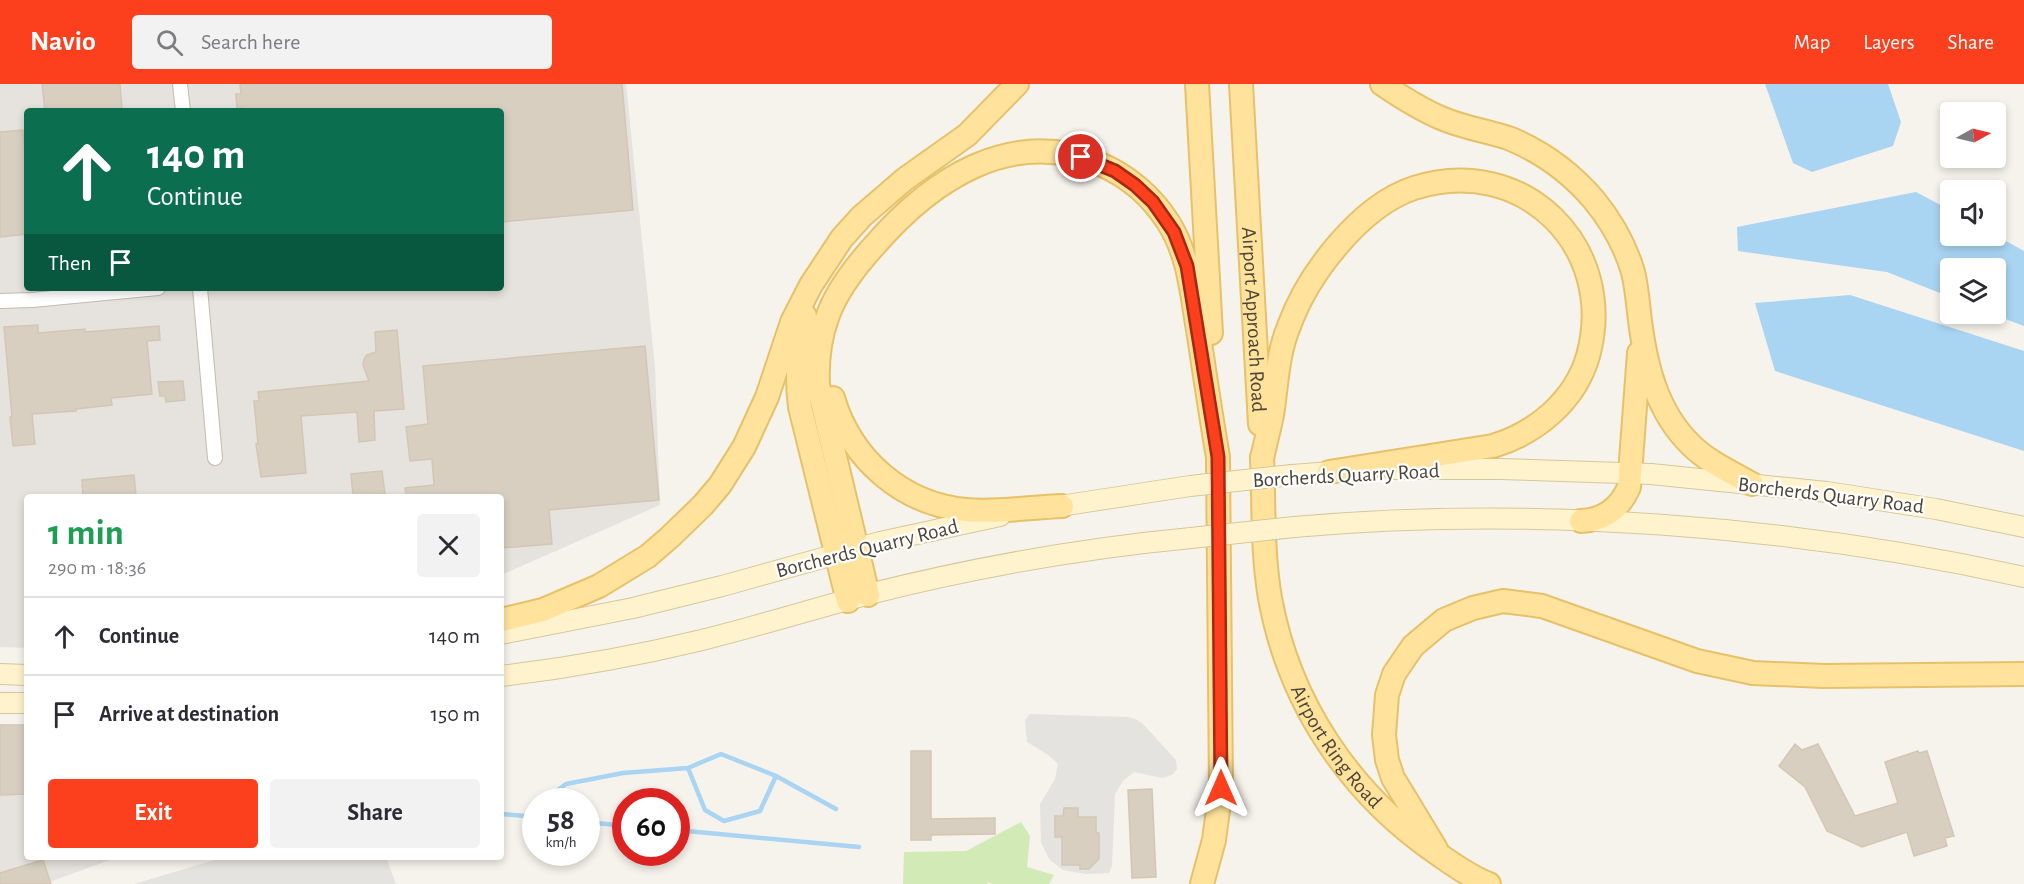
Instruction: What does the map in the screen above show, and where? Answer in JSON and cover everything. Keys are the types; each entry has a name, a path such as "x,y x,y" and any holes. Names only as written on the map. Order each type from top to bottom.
{"main road":[{"path":"504,619 552,607 599,586 648,556 703,505 720,485 744,447 767,397 792,322 811,285 842,238 856,222 905,179 967,135 1017,84"},
{"name":"Airport Approach Road","path":"1197,84 1218,457 1221,788 1214,840 1202,884"},
{"name":"Airport Approach Road","path":"1241,84 1262,459 1264,554"},
{"path":"1382,84 1413,104 1441,118 1526,146 1556,163 1578,181 1600,207 1620,238 1637,289 1640,325 1654,389 1667,415 1691,446 1709,460 1752,484"},
{"path":"846,551 818,372 821,338 831,306 868,253 890,228 926,196 963,171 991,159 1021,152 1057,152 1087,159 1115,171 1153,202 1171,227 1184,255 1190,278 1218,457"},
{"path":"1262,459 1272,414 1278,364 1288,326 1308,285 1337,245 1353,229 1377,209 1404,192 1420,186 1451,181 1485,182 1507,188 1545,211 1577,247 1588,271 1594,304 1595,321 1586,364 1575,386 1561,404 1524,434 1493,446 1329,472"},
{"path":"868,253 843,296 832,328 829,353 829,379 834,401 842,422 859,451 882,475 900,488 920,499 942,506 975,511 1062,506"},
{"path":"821,270 803,327 798,359 801,415 846,551 858,598"},
{"path":"1581,521 1599,518 1617,506 1626,492 1631,473 1640,325"},
{"name":"Borcherds Quarry Road","path":"504,633 655,603 936,529 1190,486 1329,472 1500,469 1631,473 1864,497 2024,526"},
{"path":"504,676 576,666 658,650 965,573 1081,552 1294,527 1424,520 1581,521 1703,528 1895,552 2024,577"},
{"name":"Airport Ring Road","path":"1264,554 1272,606 1282,647 1301,696 1321,733 1345,767 1379,807 1410,835 1483,883"},
{"path":"1440,855 1393,778 1384,735 1387,695 1394,674 1408,651 1444,620 1473,608 1503,601 1542,606 1697,661 1753,673 1824,676 2024,674"},
{"path":"0,674 24,675"},
{"path":"0,703 24,703"}],"street":[{"path":"180,84 183,108"},
{"path":"0,301 126,291"},
{"path":"200,291 215,458"}],"shaded area":[{"path":"0,84 626,84 655,367 660,505 504,574 504,494 24,494 24,648 0,647"},
{"path":"1030,714 1135,719 1142,723 1176,760 1177,769 1172,775 1162,778 1134,772 1123,781 1115,794 1112,866 1109,873 1086,874 1063,870 1050,860 1041,843 1040,804 1055,779 1058,764 1027,742 1025,720"},
{"path":"0,726 24,726 24,860 110,860 44,884 0,884"},
{"path":"215,860 387,860 396,884 134,884"}],"green space":[{"path":"1021,822 1030,836 1027,867 1054,875 1049,884 992,884 988,882 987,884 903,884 904,852 966,851"}],"water":[{"path":"1765,84 1888,84 1901,122 1893,146 1812,172 1793,163"},
{"path":"1916,192 1940,205 1940,246 2006,246 2006,241 2024,251 2024,326 2006,319 2006,258 1940,258 1940,293 1887,272 1738,251 1737,227"},
{"path":"1850,295 2024,351 2024,451 1775,371 1755,303"}],"building":[{"path":"42,84 120,84 122,108 45,108"},
{"path":"240,84 622,84 633,210 504,222 504,108 237,108 236,94 241,94"},
{"path":"23,130 24,234 0,237 0,132"},
{"path":"38,325 38,333 159,326 160,340 147,341 152,394 111,398 112,405 76,409 76,411 32,414 35,444 13,446 4,327"},
{"path":"397,330 404,409 374,411 375,440 359,442 357,412 301,416 306,473 261,477 256,444 258,444 254,401 259,401 258,392 369,381 363,365 367,355 376,352 375,332"},
{"path":"645,346 659,500 549,510 552,544 504,548 504,494 406,494 405,488 434,485 432,459 410,461 406,427 428,424 423,366"},
{"path":"183,381 185,400 166,402 165,396 160,396 158,382"},
{"path":"382,471 385,494 353,494 351,474"},
{"path":"134,475 136,494 83,494 82,480"},
{"path":"0,725 24,725 24,794 0,795"},
{"path":"1795,744 1802,750 1818,744 1855,816 1898,803 1885,762 1918,751 1919,753 1927,751 1954,836 1945,838 1947,846 1914,856 1907,832 1862,847 1827,831 1805,787 1779,766"},
{"path":"911,751 931,751 931,819 995,818 995,834 931,835 931,840 911,840"},
{"path":"1152,789 1156,877 1132,878 1128,790"},
{"path":"1064,808 1078,808 1078,817 1096,817 1096,833 1099,833 1099,859 1089,869 1080,869 1080,865 1062,865 1062,837 1055,837 1055,816 1063,816"},
{"path":"43,860 51,884 0,884 0,873"}],"waterway":[{"path":"688,768 721,754 776,776 836,809"},
{"path":"561,788 566,784 623,773 688,768 705,810 724,821 760,811 776,776"},
{"path":"504,814 522,816"},
{"path":"600,823 612,825"},
{"path":"690,831 859,847"}],"route":[{"path":"1081,157 1115,171 1153,202 1174,232 1184,255 1190,278 1218,457 1221,788"}]}
